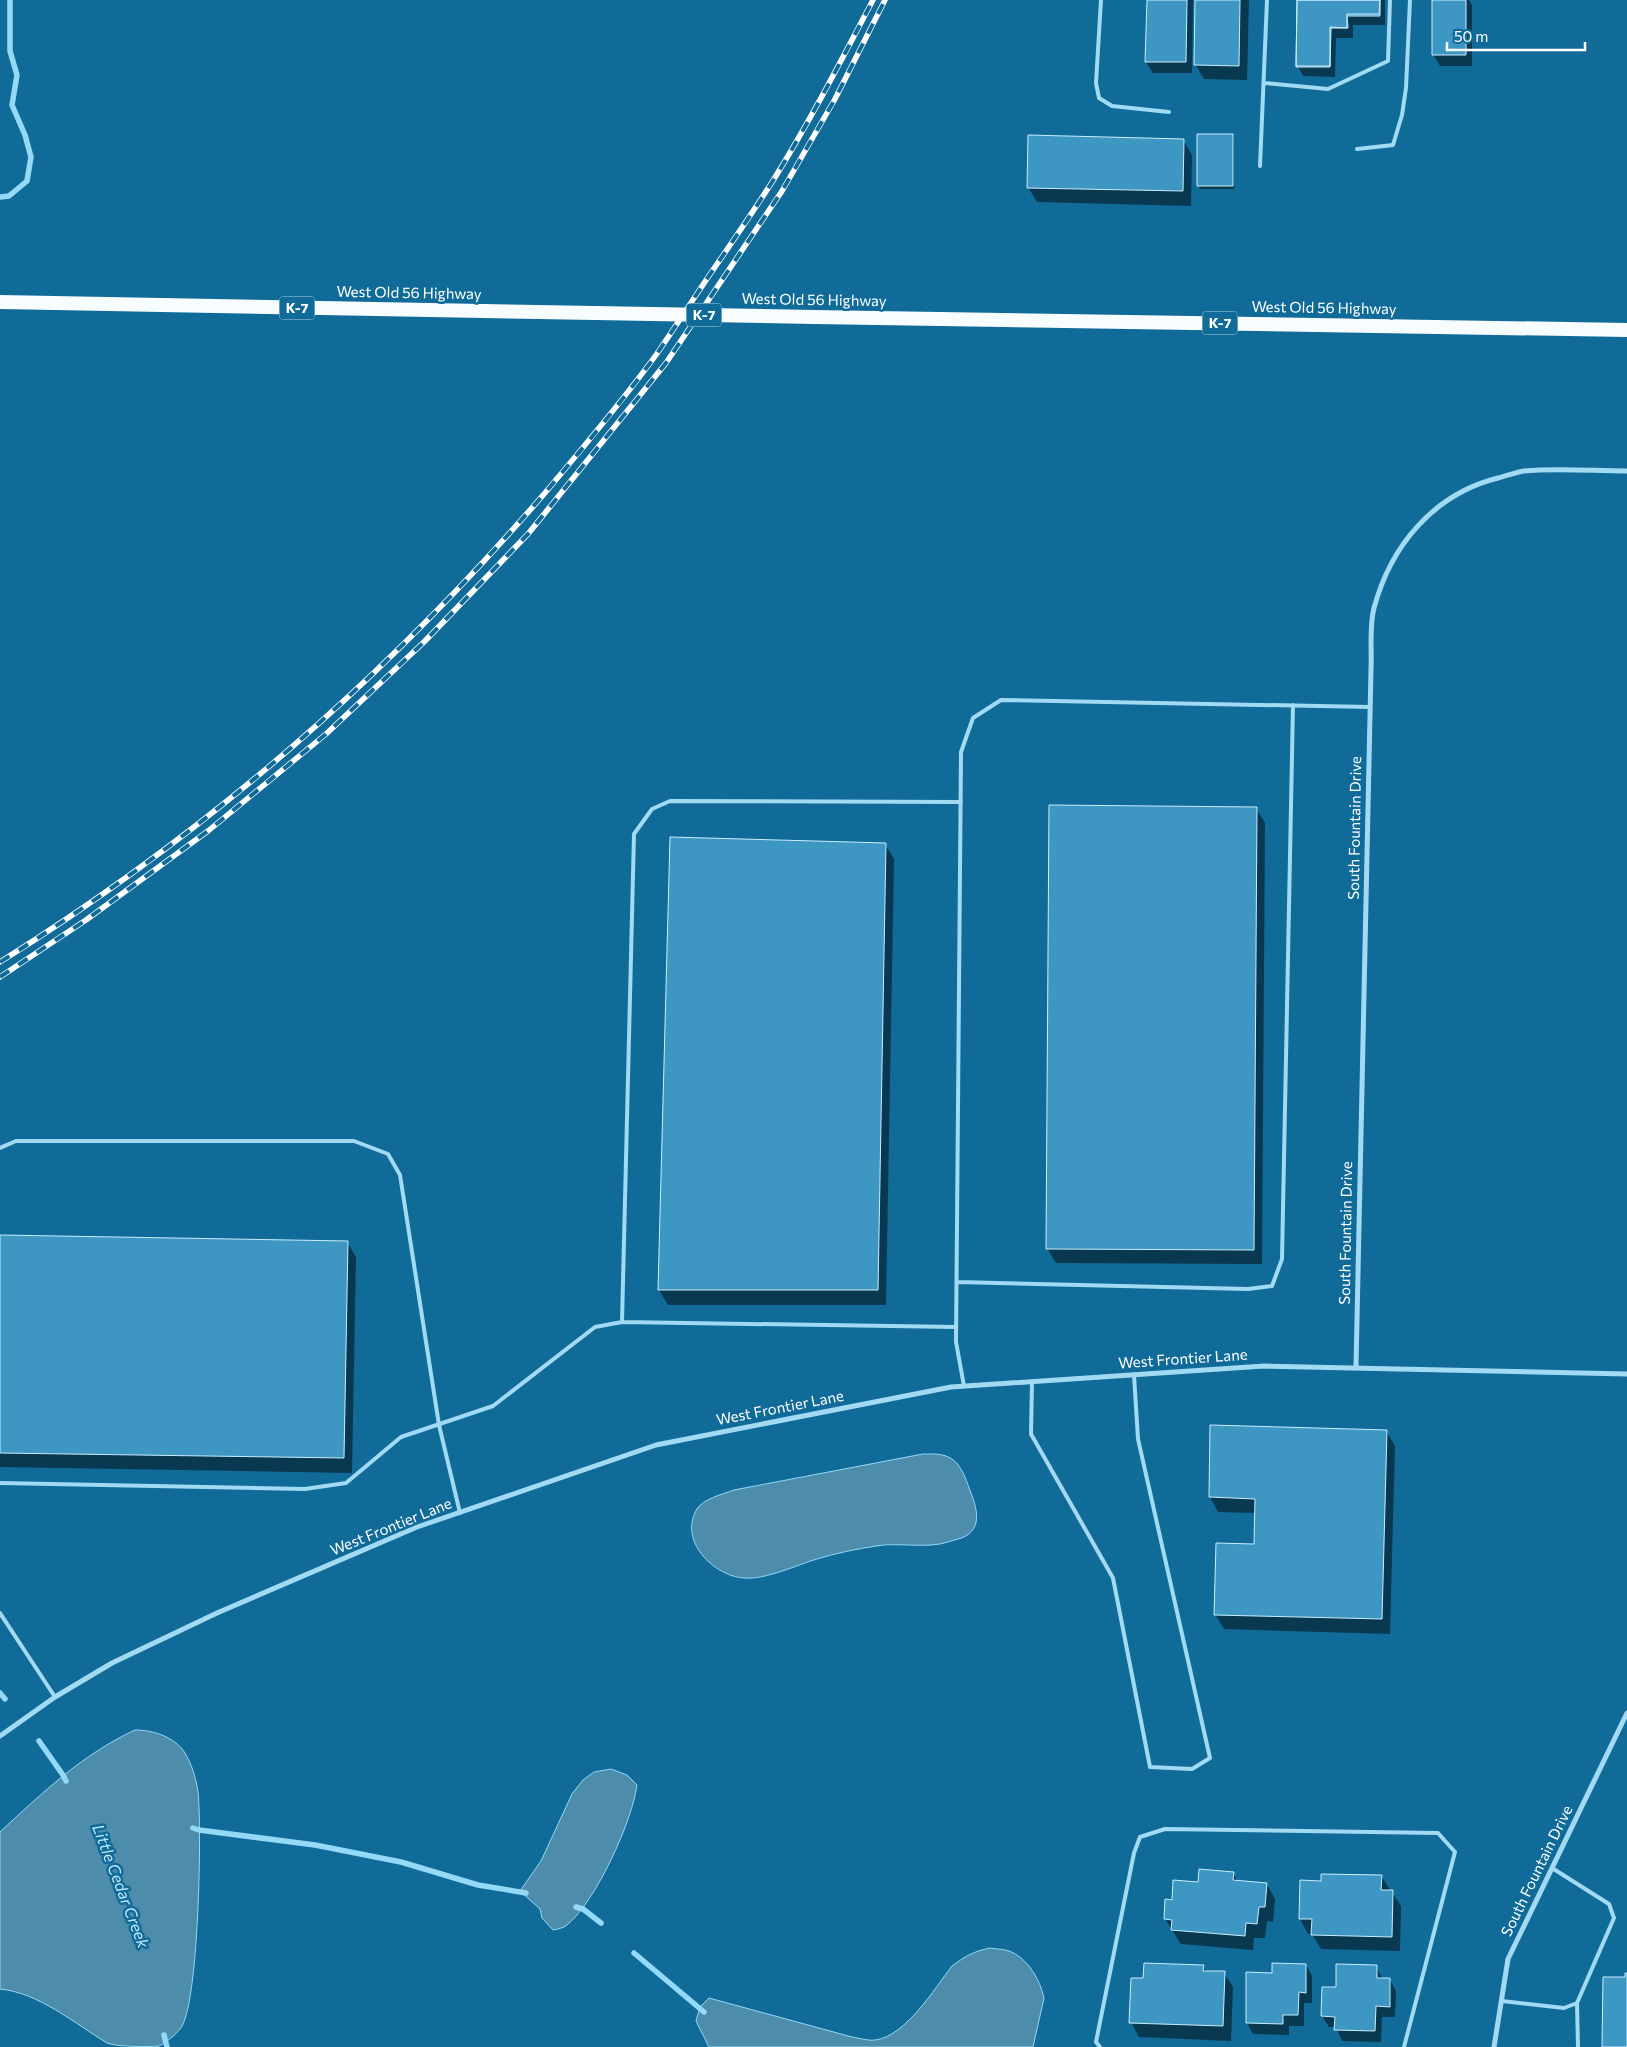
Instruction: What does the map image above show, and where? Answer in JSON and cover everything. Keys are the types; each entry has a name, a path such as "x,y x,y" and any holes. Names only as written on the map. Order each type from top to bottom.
{"highway":[{"name":"West Old 56 Highway","path":"0,302 1627,330"}],"street":[{"name":"South Fountain Drive","path":"1356,1367 1370,707 1374,610 1388,567 1406,539 1430,512 1458,493 1487,481 1523,472 1627,471"},
{"name":"West Frontier Lane","path":"0,1736 54,1697 112,1664 209,1616 417,1528 656,1445 964,1386 1264,1366 1627,1374"},
{"name":"South Fountain Drive","path":"1494,2047 1508,1959 1627,1713"}],"lane":[{"path":"1101,0 1096,83 1099,98 1112,106 1169,112"},
{"path":"1260,166 1267,0"},
{"path":"1265,83 1328,89 1388,61 1390,0"},
{"path":"1357,149 1393,145 1402,116 1406,88 1410,0"},
{"path":"964,1386 956,1342 961,752 973,718 1001,700 1370,707"},
{"path":"957,1282 1248,1289 1272,1286 1282,1259 1293,705"},
{"path":"622,1322 634,834 652,809 670,801 961,802"},
{"path":"0,1148 16,1141 354,1141 388,1154 400,1174 440,1424 460,1513"},
{"path":"0,1483 305,1489 346,1483 401,1437 493,1406 595,1327 622,1322 956,1327"},
{"path":"1032,1382 1031,1434 1113,1578 1150,1767 1192,1769 1210,1758 1138,1440 1134,1375"},
{"path":"0,1613 54,1697"},
{"path":"1100,2047 1096,2042 1134,1853 1140,1837 1166,1829 1438,1833 1455,1852 1404,2047"},
{"path":"1552,1868 1609,1904 1614,1918 1577,2002 1578,2047"},
{"path":"1502,2001 1564,2008 1577,2002"}],"water":[{"path":"923,1454 938,1454 949,1457 963,1472 974,1500 976,1514 975,1526 964,1537 940,1544 885,1545 854,1550 752,1578 732,1576 721,1571 710,1563 695,1544 692,1533 692,1521 700,1505 714,1497 734,1490"},
{"path":"135,1730 163,1735 181,1747 185,1753 192,1767 198,1792 200,1840 195,1954 186,2014 180,2029 165,2043 159,2046 141,2047 107,2043 56,2010 29,1996 0,1989 0,1832 64,1775 98,1751"},
{"path":"611,1769 627,1775 637,1785 628,1819 611,1860 589,1898 578,1914 567,1925 553,1930 542,1918 540,1909 520,1891 541,1861 572,1794 583,1780 594,1772"},
{"path":"990,1948 1007,1950 1016,1954 1032,1970 1040,1984 1044,1998 1033,2047 709,2047 696,2021 700,2007 709,1998 852,2037 875,2040 886,2037 908,2021 952,1966 970,1955"}],"building":[{"path":"1147,0 1187,0 1186,62 1145,62"},
{"path":"1195,0 1240,0 1239,66 1194,65"},
{"path":"1297,0 1380,0 1380,16 1347,16 1348,28 1331,28 1330,67 1296,67"},
{"path":"1297,0 1380,0 1379,14 1347,14 1347,28 1330,27 1330,66 1296,66"},
{"path":"1432,0 1466,0 1466,55 1432,55"},
{"path":"1197,134 1233,134 1233,186 1197,186"},
{"path":"1028,135 1184,139 1183,191 1027,188"},
{"path":"1049,805 1257,807 1254,1250 1046,1249"},
{"path":"670,837 886,843 878,1290 658,1290"},
{"path":"0,1235 348,1241 344,1458 0,1453"},
{"path":"1210,1425 1387,1430 1382,1619 1214,1615 1216,1543 1254,1544 1255,1499 1209,1497"},
{"path":"1199,1869 1234,1872 1233,1880 1267,1883 1265,1907 1259,1907 1257,1924 1246,1923 1245,1936 1171,1930 1172,1920 1164,1919 1165,1899 1172,1900 1173,1880 1198,1882"},
{"path":"1321,1874 1382,1875 1381,1890 1393,1890 1392,1937 1311,1935 1312,1919 1299,1919 1300,1880 1321,1881"},
{"path":"1144,1963 1204,1965 1203,1971 1225,1971 1223,2026 1129,2023 1131,1978 1143,1978"},
{"path":"1272,1963 1306,1964 1306,1993 1299,1992 1298,2015 1283,2015 1283,2024 1246,2023 1246,1972 1272,1973"},
{"path":"1336,1964 1377,1965 1377,1978 1390,1978 1390,2007 1376,2006 1375,2031 1334,2030 1335,2017 1321,2016 1322,1987 1336,1987"},
{"path":"1625,1973 1627,1973 1627,2047 1602,2047 1603,1977 1625,1977"}],"waterway":[{"name":"Little Cedar Creek","path":"0,197 9,196 27,181 31,157 25,135 12,105 17,75 10,51 10,0"},
{"name":"Little Cedar Creek","path":"0,1693 5,1699"},
{"name":"Little Cedar Creek","path":"39,1741 66,1781"},
{"path":"193,1828 315,1845 401,1862 478,1885 526,1893"},
{"path":"576,1907 583,1909 601,1923"},
{"path":"634,1953 704,2012"},
{"name":"Little Cedar Creek","path":"164,2035 167,2047"}],"railway":[{"path":"0,962 77,912 150,860 221,806 290,749 421,627 483,562 573,460 656,355 774,179 813,113 873,0"},
{"path":"0,977 86,920 208,831 326,734 424,642 528,534 666,363 782,191 835,99 885,0"}]}
